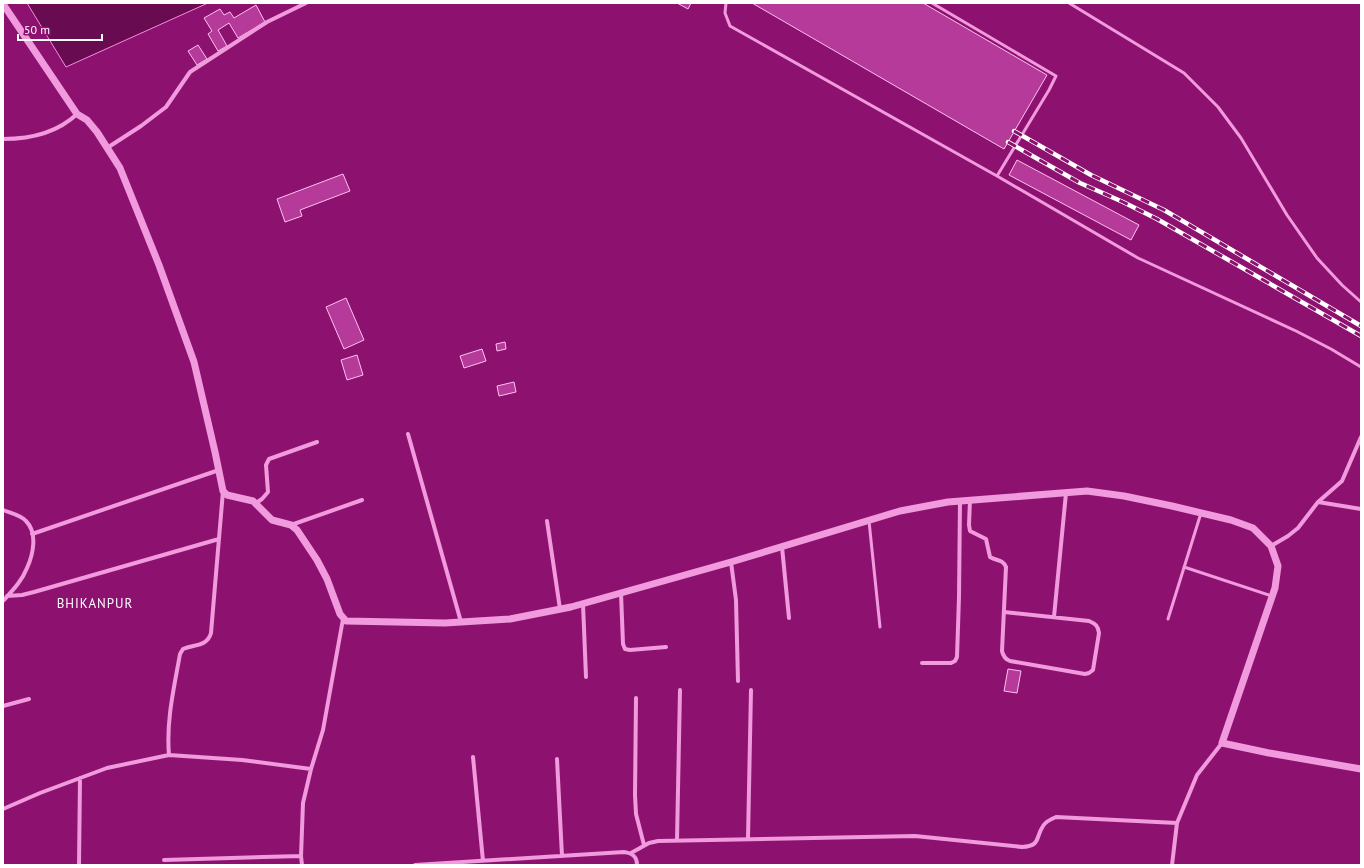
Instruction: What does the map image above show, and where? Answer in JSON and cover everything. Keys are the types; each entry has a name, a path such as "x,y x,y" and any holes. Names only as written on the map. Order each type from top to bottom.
{"street":[{"path":"107,148 141,126 166,107 190,72 267,22 306,3"},
{"path":"3,4 78,114 87,120 97,132 120,168 159,265 194,362 219,470 223,491 211,633 206,642 183,649 180,654 167,730 169,755"},
{"path":"3,139 36,136 54,130 64,125 78,114"},
{"path":"408,434 461,622"},
{"path":"1271,546 1298,528 1318,502 1342,480 1361,437"},
{"path":"256,503 268,492 266,465 269,459 317,442"},
{"path":"32,534 219,470"},
{"path":"223,491 225,494 249,499 256,503 272,520 290,525 297,530 318,560 343,619 323,730 311,769 303,803 302,865"},
{"path":"343,619 350,621 445,623 510,619 583,604 731,562 900,511 960,501 1087,491 1124,496 1231,520 1253,528 1271,546 1278,566 1275,588 1222,743 1197,775 1177,823 1172,865"},
{"path":"1054,617 1066,493"},
{"path":"290,525 362,500"},
{"path":"970,500 968,525 970,531 986,539 990,556 993,559 1004,563 1006,567 1002,651 1003,655 1006,659 1085,674 1090,673 1093,670 1099,633 1095,623 1089,621 1004,612"},
{"path":"922,663 951,663 955,661 957,657 960,501"},
{"path":"1318,502 1361,509"},
{"path":"3,510 23,518 30,526 33,543 27,569 3,601"},
{"path":"547,521 560,609"},
{"path":"7,596 34,592 219,539"},
{"path":"782,547 789,618"},
{"path":"731,562 736,600 738,681"},
{"path":"622,593 623,644 625,648 630,650 666,647"},
{"path":"583,604 586,677"},
{"path":"677,840 680,690"},
{"path":"748,839 751,690"},
{"path":"636,698 635,796 636,814 644,845"},
{"path":"3,706 29,699"},
{"path":"1222,743 1361,769"},
{"path":"3,809 40,793 108,768 169,755 242,760 311,769"},
{"path":"473,757 483,861"},
{"path":"557,759 562,856"},
{"path":"79,865 80,778"},
{"path":"631,853 644,845 658,841 915,836 1029,847 1038,840 1042,826 1048,820 1056,817 1177,823"},
{"path":"415,865 465,864 483,861 624,852 631,853 635,857 637,865"},
{"path":"164,860 301,856"}],"lane":[{"path":"726,3 725,13 730,26 997,176 1138,258 1296,331 1331,349 1361,367"},
{"path":"932,3 1056,76 997,176"},
{"path":"1069,3 1184,73 1218,107 1241,138 1287,216 1317,258 1342,285 1361,302"},
{"path":"1168,619 1201,513"},
{"path":"869,521 880,627"},
{"path":"1184,567 1273,596"}],"shaded area":[{"path":"27,3 208,3 66,67"}],"building":[{"path":"677,3 691,3 688,9"},
{"path":"752,3 923,3 1047,75 1004,149"},
{"path":"256,5 265,22 238,38 229,23 218,30 227,46 218,51 208,34 212,31 204,18 220,9 224,15 230,12 234,18"},
{"path":"198,45 207,59 197,65 188,51"},
{"path":"1017,160 1139,225 1131,240 1009,175"},
{"path":"343,174 350,191 300,210 302,216 285,222 277,199"},
{"path":"346,298 364,340 344,349 326,307"},
{"path":"505,342 506,349 497,351 496,344"},
{"path":"482,349 486,361 464,368 460,356"},
{"path":"357,355 363,375 347,380 341,360"},
{"path":"514,382 516,392 499,396 497,386"},
{"path":"1008,669 1021,671 1017,693 1004,691"}],"railway":[{"path":"1014,131 1091,175 1164,210 1361,326"},
{"path":"1008,142 1080,183 1157,219 1361,336"}],"district":[{"name":"BHIKANPUR","path":"95,603"}]}
